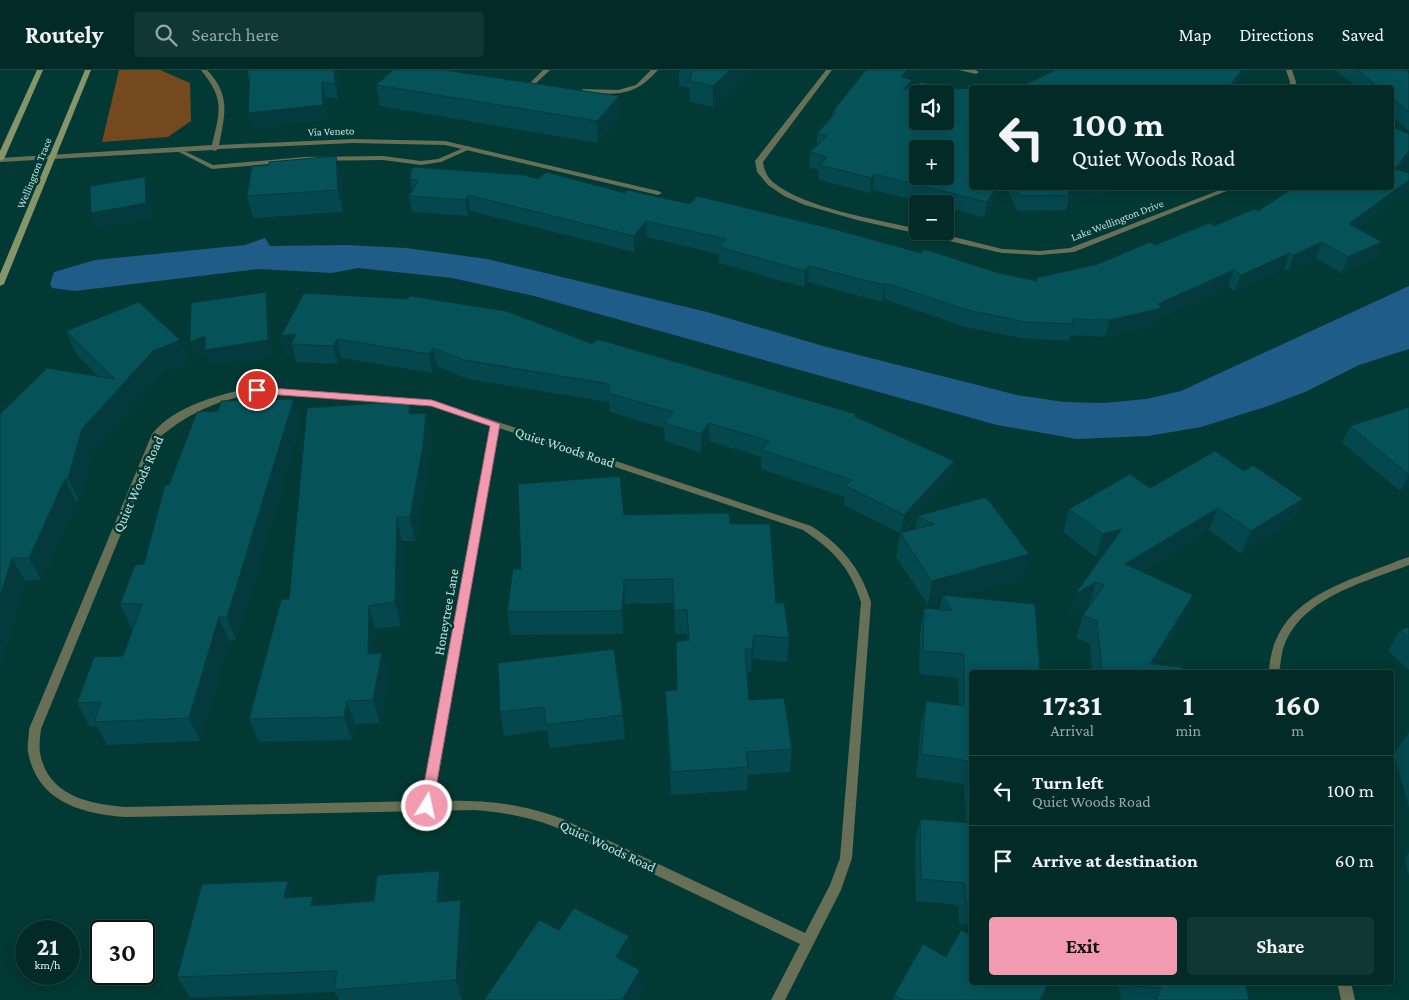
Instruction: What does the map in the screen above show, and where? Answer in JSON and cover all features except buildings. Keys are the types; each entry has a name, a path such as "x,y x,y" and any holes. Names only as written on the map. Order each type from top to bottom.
{"street":[{"path":"0,159 40,70"},
{"name":"Wellington Trace","path":"0,284 88,70"},
{"path":"204,70 213,78 220,91 223,105 215,149"},
{"path":"532,84 547,70"},
{"path":"577,90 596,93 618,92 638,86 655,70"},
{"name":"Lake Wellington Drive","path":"828,70 759,161 761,173 791,197 813,206 909,229"},
{"path":"962,70 976,72"},
{"path":"1289,70 1292,85"},
{"path":"522,82 541,85"},
{"name":"Via Veneto","path":"0,159 353,141 445,143 658,193"},
{"path":"180,150 212,167 304,159 383,158 421,163 439,160 468,148"},
{"name":"Lake Wellington Drive","path":"954,240 1002,251 1040,254 1071,250 1225,190"},
{"name":"Quiet Woods Road","path":"778,1000 836,886 846,858 866,602 862,584 853,567 841,552 807,528 432,403 272,390 234,394 212,400 172,421 157,434 35,729 34,752 40,772 54,790 74,803 100,810 136,812 485,805 532,812 559,822 808,941"},
{"name":"Honeytree Lane","path":"427,806 495,424"},
{"path":"1274,670 1276,652 1282,634 1293,618 1307,605 1409,561"},
{"path":"1345,985 1348,1000"}],"shaded area":[{"path":"119,70 160,70 190,83 191,121 168,137 102,142"}],"water":[{"path":"265,238 270,246 347,245 406,248 487,259 707,312 823,346 1017,395 1064,402 1104,403 1146,399 1181,391 1409,286 1409,349 1359,365 1305,392 1265,407 1201,427 1148,436 1077,439 997,425 534,296 452,278 358,268 332,273 259,269 75,291 52,288 50,284 54,272 95,260 245,245"}],"route":[{"path":"257,390 432,403 495,424 427,806"}]}
